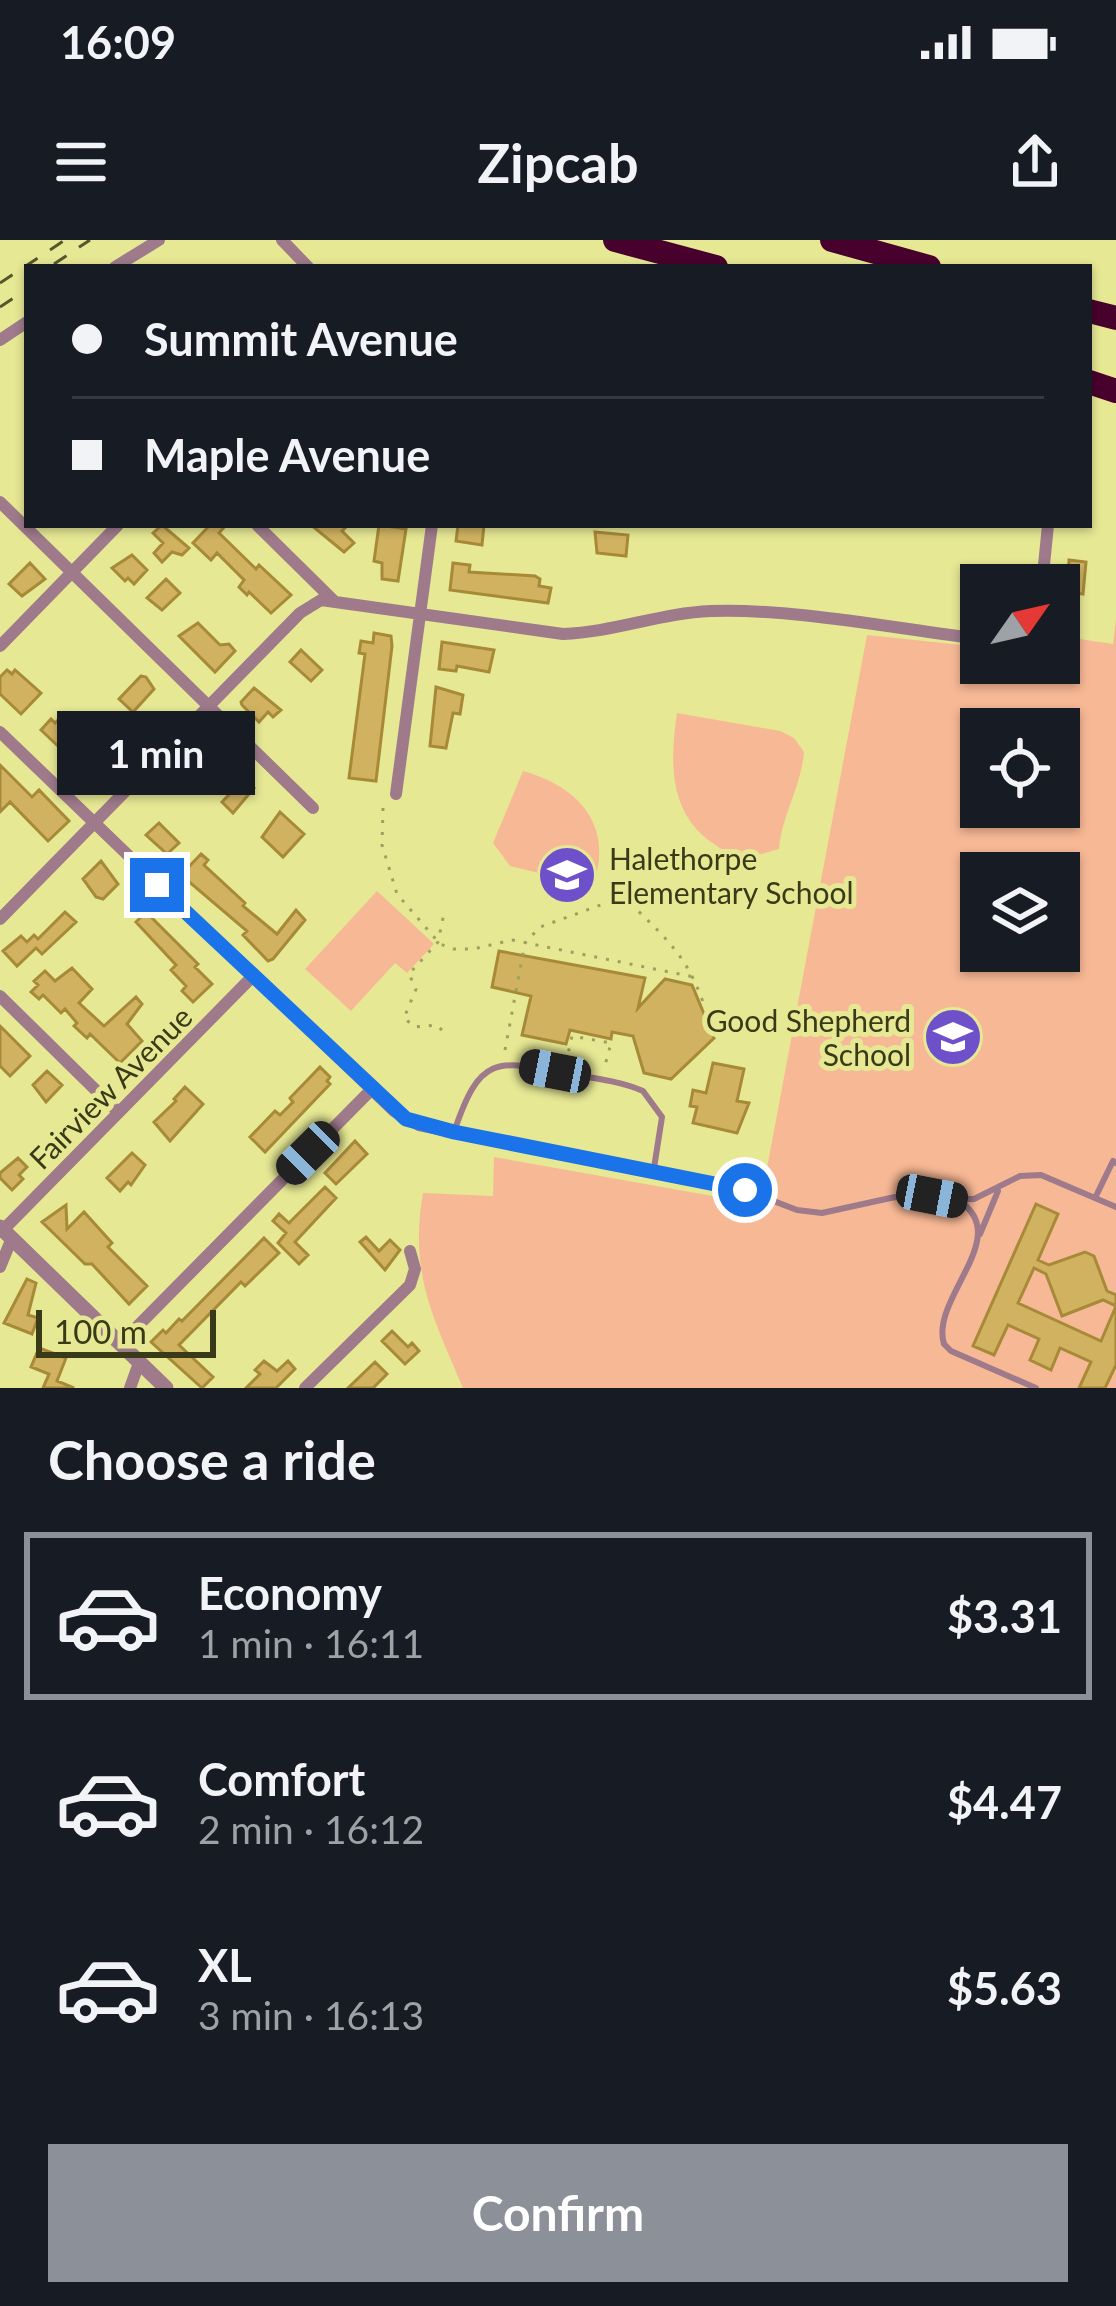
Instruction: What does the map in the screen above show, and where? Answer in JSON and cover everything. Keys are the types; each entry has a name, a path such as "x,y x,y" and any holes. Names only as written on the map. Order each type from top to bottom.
{"highway":[{"path":"615,240 705,264"},
{"path":"832,240 918,264"}],"street":[{"path":"120,264 159,240"},
{"path":"282,240 305,264"},
{"path":"0,502 24,526"},
{"path":"26,528 313,808"},
{"path":"0,646 115,528"},
{"path":"260,528 333,600"},
{"path":"396,794 432,528"},
{"path":"1044,564 1048,528"},
{"path":"0,919 300,613 321,600 563,634 691,612 744,611 960,637"},
{"path":"0,732 406,1119 745,1190"},
{"name":"Fairview Avenue","path":"0,1268 5,1232 252,977"},
{"path":"0,996 118,1112"},
{"path":"120,1344 371,1090"},
{"path":"5,1232 166,1388"},
{"path":"305,1388 410,1285 416,1269 410,1251"},
{"path":"130,1388 140,1363"}],"lane":[{"path":"454,1132 469,1089 490,1070 516,1063 644,1091 662,1117 653,1172"},
{"path":"1095,1198 1113,1161 1116,1163"},
{"path":"745,1190 797,1210 821,1213 895,1197 974,1199 1020,1176 1041,1175 1116,1208"},
{"path":"999,1187 943,1321 944,1344 1036,1388"},
{"path":"959,1201 974,1214 979,1238"}],"path":[{"path":"383,808 382,844 397,894 438,942 454,950 512,940 694,977"},
{"path":"505,1050 524,943 540,927 620,898 680,952 703,1002"},
{"path":"442,1030 436,1025 415,1027 404,1018 416,989 409,974 438,942 444,913"},
{"path":"566,1063 572,1036 610,1043 604,1071"}],"shaded area":[{"name":"Good Shepherd School","path":"1116,619 1116,1388 463,1388 433,1316 422,1271 419,1221 423,1193 493,1196 494,1157 746,1202 764,1184 867,635 960,645 960,684 1080,684 1080,639 1113,644"},
{"path":"677,713 780,731 794,738 804,752 779,849 750,857 731,854 699,832 688,818 674,768"},
{"path":"523,771 561,787 587,812 599,845 593,886 510,866 493,843"},
{"path":"377,891 434,944 407,973 395,963 351,1011 305,969"}],"building":[{"path":"166,528 189,548 182,555 172,552 162,562 154,553 163,543 153,533"},
{"path":"207,528 223,528 219,533 291,595 271,613 239,587 244,580 217,553 211,560 193,543"},
{"path":"315,528 345,528 342,531 354,543 344,552"},
{"path":"379,528 406,529 398,581 382,579 382,563 374,561"},
{"path":"458,528 484,528 482,545 456,541"},
{"path":"595,532 628,535 626,556 597,553"},
{"path":"132,555 147,570 134,584 112,568"},
{"path":"1069,560 1086,562 1083,594 1080,564 1069,564"},
{"path":"30,563 45,579 22,596 9,584"},
{"path":"453,563 470,565 469,572 535,576 539,586 551,588 548,603 450,590"},
{"path":"166,579 180,593 162,610 147,598"},
{"path":"198,623 220,645 229,644 235,651 215,672 179,636"},
{"path":"374,633 391,636 392,646 376,781 349,778 365,654 359,653 361,641 373,643"},
{"path":"442,642 494,650 489,672 457,666 456,671 439,669"},
{"path":"301,650 322,670 311,681 290,662"},
{"path":"7,670 12,674 15,670 41,693 21,714 0,694 0,677"},
{"path":"141,676 154,689 133,712 119,699"},
{"path":"436,687 463,695 460,714 453,713 446,748 430,746"},
{"path":"254,688 281,710 273,717 268,712 259,722 241,702"},
{"path":"61,717 75,724 59,747 41,730 51,719 55,723"},
{"path":"214,744 226,755 209,780 194,766"},
{"path":"0,765 32,797 39,790 69,821 48,841 10,802 0,812"},
{"path":"244,779 254,788 233,813 222,802"},
{"path":"280,812 304,834 283,857 262,837"},
{"path":"159,823 179,843 167,854 146,835"},
{"path":"201,854 208,860 204,865 277,934 296,910 305,920 273,959 268,961 243,935 247,931 181,875"},
{"path":"101,861 118,884 103,899 83,879"},
{"path":"65,912 76,922 42,954 36,948 17,966 3,951 21,936 27,942 34,935 38,939"},
{"path":"146,912 212,984 193,1002 171,970 176,965 136,922"},
{"path":"499,951 645,978 638,1008 665,979 692,985 714,1038 671,1079 644,1073 633,1036 612,1032 611,1039 570,1030 566,1044 522,1035 531,996 492,987"},
{"path":"72,968 92,989 79,1003 104,1026 136,997 142,1004 127,1024 142,1041 120,1063 90,1034 87,1038 74,1026 77,1023 65,1009 61,1013 43,995 39,999 31,992 38,985 34,981 45,971 55,981"},
{"path":"0,1026 30,1056 10,1076 0,1066"},
{"path":"713,1063 744,1069 737,1101 749,1103 737,1133 693,1123 697,1107 690,1106 693,1090 706,1093"},
{"path":"320,1067 330,1084 265,1152 250,1137 275,1111 280,1115 293,1102 290,1098"},
{"path":"47,1071 62,1085 46,1102 33,1085"},
{"path":"185,1087 203,1104 170,1141 154,1122"},
{"path":"355,1141 367,1154 336,1184 325,1173"},
{"path":"132,1153 145,1165 131,1185 128,1182 120,1191 107,1178"},
{"path":"18,1158 27,1167 12,1190 0,1173"},
{"path":"325,1187 336,1198 295,1242 308,1255 299,1264 278,1243 286,1233 273,1221 279,1214 289,1223"},
{"path":"1036,1204 1058,1214 1038,1260 1049,1265 1085,1252 1094,1256 1107,1291 1116,1295 1116,1306 1116,1365 1105,1388 1079,1388 1091,1362 1060,1348 1051,1370 1030,1360 1039,1339 1008,1325 994,1355 973,1346","holes":["1034,1268 1046,1274 1062,1316 1103,1300 1116,1306 1101,1341 1018,1303"]},
{"path":"66,1205 67,1229 84,1212 112,1243 108,1247 147,1286 129,1304 92,1264 85,1264 42,1222"},
{"path":"366,1237 379,1251 390,1240 400,1250 385,1270 360,1242"},
{"path":"264,1238 279,1253 245,1286 241,1282 179,1345 213,1377 202,1388 151,1342 182,1321"},
{"path":"27,1279 36,1283 28,1315 38,1318 32,1334 4,1323"},
{"path":"392,1331 419,1351 405,1364 382,1341"},
{"path":"39,1348 66,1358 57,1381 74,1388 43,1388 49,1374 31,1367"},
{"path":"264,1361 277,1371 288,1361 295,1369 276,1388 246,1388 260,1374 255,1370"},
{"path":"375,1362 387,1374 373,1388 348,1388"}],"railway":[{"path":"29,264 65,240"},
{"path":"54,264 90,240"},
{"path":"0,283 24,267"},
{"path":"0,307 24,291"}],"place":[{"name":"Halethorpe Elementary School","path":"567,875"},
{"name":"Good Shepherd School","path":"953,1037"}],"route":[{"path":"157,885 406,1119 745,1190"}]}
